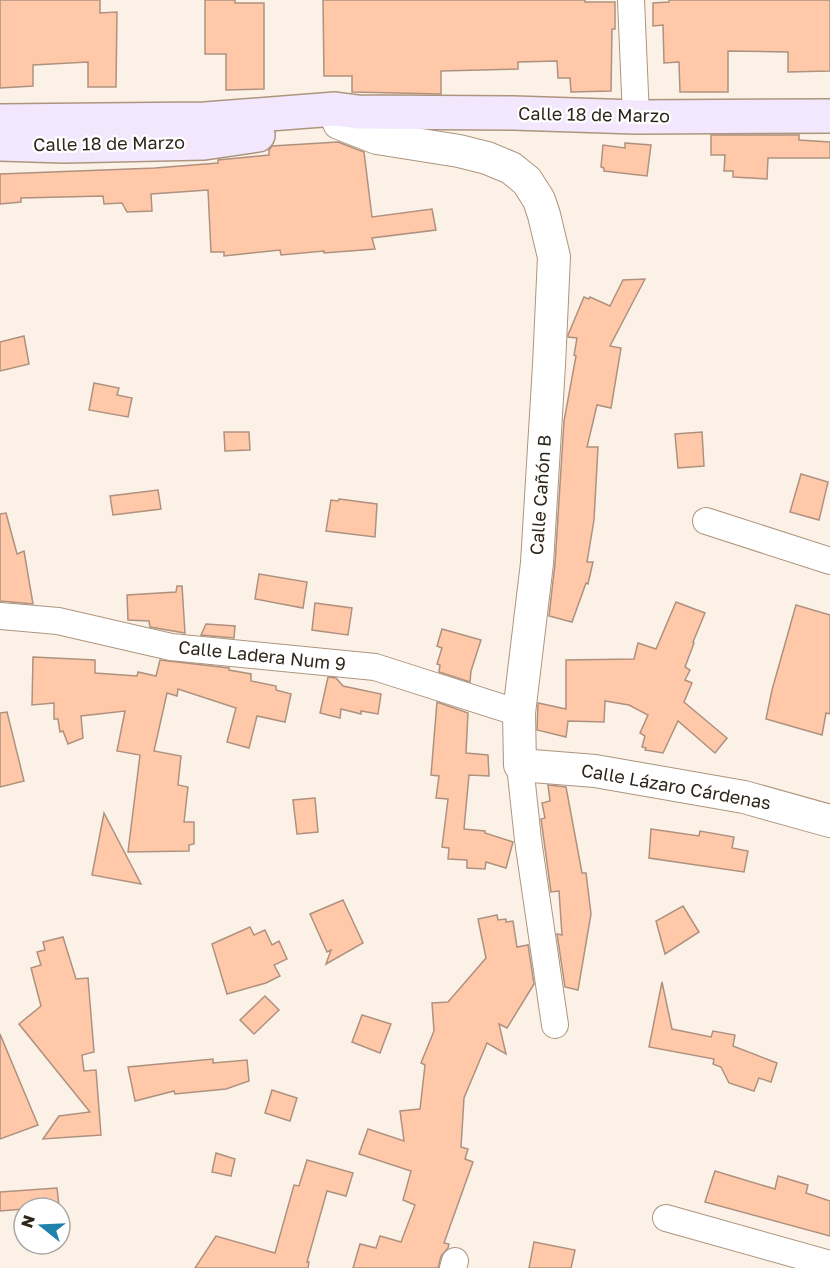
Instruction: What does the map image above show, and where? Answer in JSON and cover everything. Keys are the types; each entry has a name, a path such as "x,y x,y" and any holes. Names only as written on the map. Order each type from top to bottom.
{"main road":[{"name":"Calle 18 de Marzo","path":"0,144 64,146 204,143 344,114"},
{"name":"Calle 18 de Marzo","path":"0,121 205,119 344,114 830,116"}],"street":[{"path":"631,0 636,117"},
{"name":"Calle Cañón B","path":"344,114 378,138 459,151 487,158 511,168 527,182 539,200 554,257 537,563 519,713 520,765 528,840 555,1025"},
{"path":"706,520 830,561"},
{"name":"Calle Ladera Num 9","path":"0,616 58,621 171,647 375,667 519,713"},
{"name":"Calle Lázaro Cárdenas","path":"520,765 595,771 744,797 830,821"},
{"path":"666,1218 830,1264"}],"building":[{"path":"0,0 100,0 100,13 117,12 116,87 88,87 88,62 33,65 33,86 0,88"},
{"path":"205,0 264,3 264,89 226,90 226,54 205,54"},
{"path":"323,0 615,2 611,91 571,92 570,78 558,78 557,61 518,62 518,69 441,71 441,94 352,92 352,76 324,76"},
{"path":"669,0 830,0 830,71 788,72 788,52 728,51 728,92 680,92 679,62 664,63 663,25 653,26 653,3 669,2"},
{"path":"711,135 799,135 799,140 830,142 830,158 768,158 767,179 733,177 733,171 724,171 725,155 711,155"},
{"path":"338,142 364,152 372,217 432,209 436,230 372,238 375,249 281,255 280,250 224,256 224,252 211,252 208,190 151,194 152,211 127,212 122,203 104,204 103,196 21,198 21,202 0,204 0,174 155,168 218,163 218,160 269,155 272,146"},
{"path":"625,143 651,145 647,176 604,171 601,167 603,145 625,148"},
{"path":"645,279 610,346 621,348 611,408 597,405 587,447 598,447 594,520 587,562 593,562 588,584 586,583 572,622 549,616 555,564 564,421 576,356 574,355 577,338 568,337 568,335 584,297 589,299 590,297 610,306 623,280"},
{"path":"24,336 29,364 0,371 0,342"},
{"path":"94,383 119,388 117,395 132,398 128,417 89,410"},
{"path":"224,432 249,432 250,450 225,451"},
{"path":"702,432 704,466 678,468 675,434"},
{"path":"801,474 828,482 819,520 790,512"},
{"path":"158,490 161,509 113,515 110,496"},
{"path":"339,499 377,504 375,537 326,531 331,500 338,501"},
{"path":"6,513 17,554 24,551 33,604 0,601 0,514"},
{"path":"259,574 307,582 303,608 255,599"},
{"path":"177,586 182,586 185,633 150,627 149,621 128,620 127,595 176,592"},
{"path":"676,602 705,613 685,667 690,670 685,680 692,683 684,702 727,738 715,753 678,721 663,753 645,750 646,748 642,747 645,736 640,733 648,715 629,705 605,701 604,722 568,721 566,737 537,730 538,703 566,709 566,660 634,659 638,643 656,649"},
{"path":"315,603 352,608 348,635 312,630"},
{"path":"796,605 830,615 830,714 826,713 822,735 766,719"},
{"path":"206,624 235,626 234,638 201,635"},
{"path":"442,629 481,640 471,671 470,682 439,672 440,665 437,664 442,648 437,646"},
{"path":"33,657 95,660 95,673 137,676 138,672 156,676 160,660 229,668 229,670 251,674 251,681 276,686 276,690 291,694 285,722 257,716 249,748 227,742 236,708 178,689 177,696 167,693 154,751 181,756 178,785 188,787 184,822 194,822 194,844 189,845 189,851 128,852 140,755 117,751 125,711 81,716 83,738 68,744 63,731 60,732 58,719 54,719 54,703 32,705"},
{"path":"328,677 336,678 343,686 381,694 378,714 361,711 361,714 341,709 340,718 320,713"},
{"path":"437,702 468,713 466,753 488,755 489,776 469,775 464,829 485,831 485,833 513,842 506,868 486,862 485,869 467,868 467,860 448,859 449,848 442,847 448,799 436,798 439,776 431,775"},
{"path":"7,712 24,781 0,787 0,713"},
{"path":"548,785 566,787 582,873 586,873 591,914 578,990 565,987 557,934 562,935 559,891 551,892 541,819 545,818 542,803 550,801"},
{"path":"315,798 318,832 297,834 293,800"},
{"path":"104,813 141,884 92,875"},
{"path":"651,829 699,836 700,831 734,837 732,848 748,851 744,872 649,858"},
{"path":"343,900 363,943 326,964 331,950 327,952 310,914"},
{"path":"683,906 699,932 665,954 656,921"},
{"path":"497,915 498,920 513,921 517,947 528,945 534,984 507,1028 499,1024 506,1054 487,1043 464,1098 461,1147 468,1149 465,1159 473,1162 444,1243 449,1244 448,1248 441,1256 438,1268 353,1268 360,1244 376,1248 380,1236 401,1242 415,1205 403,1200 411,1171 359,1154 368,1129 404,1141 400,1111 420,1109 425,1065 421,1063 434,1031 432,1003 448,1002 486,958 478,919"},
{"path":"250,927 254,935 265,930 272,945 279,941 287,959 274,965 280,976 266,983 227,994 212,944"},
{"path":"63,937 76,979 88,978 94,1052 82,1055 84,1071 96,1070 101,1135 43,1139 59,1116 90,1112 19,1024 41,1006 31,968 41,965 37,952 45,950 43,942"},
{"path":"662,982 672,1029 711,1037 713,1031 735,1035 733,1046 777,1063 771,1082 759,1078 754,1091 729,1083 721,1067 713,1064 714,1059 649,1047"},
{"path":"265,996 279,1010 254,1034 240,1020"},
{"path":"362,1015 391,1024 380,1053 352,1042"},
{"path":"0,1034 38,1125 0,1139"},
{"path":"213,1059 213,1063 247,1060 249,1081 226,1089 175,1094 174,1091 135,1101 128,1067"},
{"path":"272,1090 297,1098 290,1121 265,1113"},
{"path":"216,1153 235,1159 231,1176 212,1172"},
{"path":"307,1160 353,1173 346,1196 327,1191 307,1262 309,1262 308,1268 195,1268 216,1236 275,1253 294,1185 299,1186"},
{"path":"715,1171 775,1189 778,1176 808,1185 806,1193 830,1201 830,1236 705,1202"},
{"path":"57,1188 58,1196 12,1196 12,1210 0,1211 0,1192"},
{"path":"534,1242 575,1250 571,1268 529,1268"}]}
